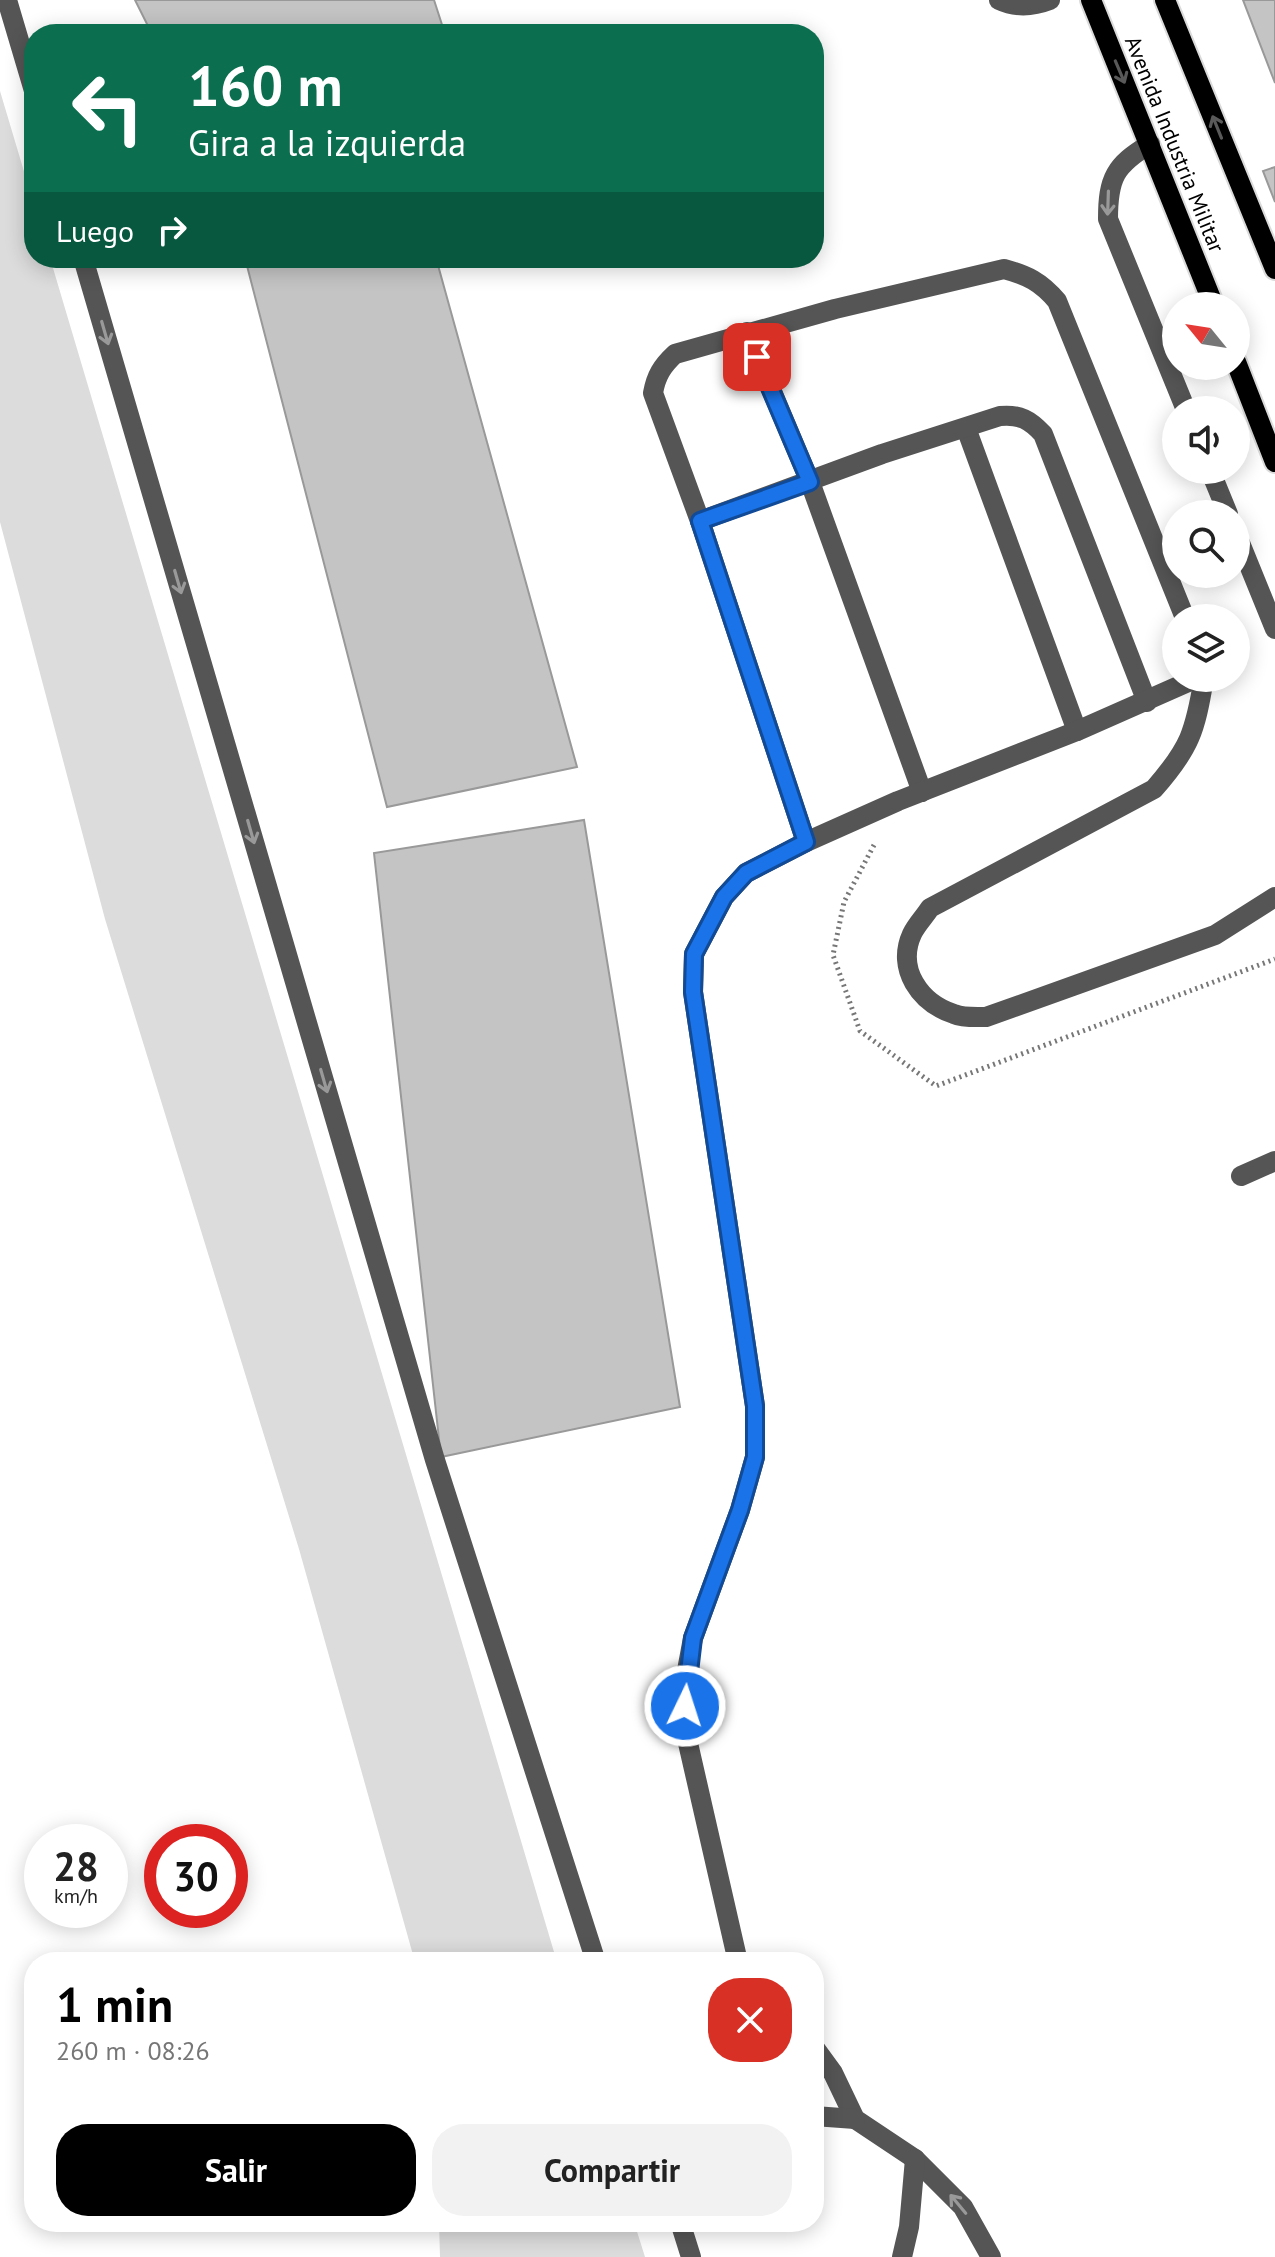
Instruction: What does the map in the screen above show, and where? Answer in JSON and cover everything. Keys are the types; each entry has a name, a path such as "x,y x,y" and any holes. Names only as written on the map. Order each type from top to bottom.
{"main road":[{"name":"Avenida Industria Militar","path":"1091,0 1208,292"},
{"name":"Avenida Industria Militar","path":"1165,0 1275,269"},
{"path":"1243,380 1275,462"}],"street":[{"path":"7,0 24,57"},
{"path":"999,0 1012,6 1037,5 1050,0"},
{"path":"1150,144 1130,156 1116,170 1108,191 1108,219 1180,396"},
{"path":"86,268 431,1445 593,1952"},
{"path":"806,842 700,521 653,393 664,364 675,354 747,332 1004,269 1028,276 1045,287 1057,301 1179,604"},
{"path":"747,332 810,482 922,792"},
{"path":"700,521 882,454 1000,416 1016,414 1032,422 1043,434 1147,702"},
{"path":"966,428 1077,731"},
{"path":"1250,567 1275,629"},
{"path":"736,1952 685,1730 685,1681 693,1638 740,1510 755,1457 755,1406 693,992 694,954 724,897 746,873 806,842 922,792 1168,692"},
{"path":"1202,692 1197,722 1180,759 1154,789 930,908 911,935 907,963 912,983 931,1003 956,1015 986,1017 1215,935 1275,897"},
{"path":"1241,1176 1275,1161"},
{"path":"824,2061 855,2119"},
{"path":"824,2117 855,2119 915,2159 963,2207 991,2257"},
{"path":"902,2257 909,2227 915,2159"},
{"path":"683,2232 691,2257"}],"shaded area":[{"path":"0,91 24,171 24,268 53,268 554,1952 412,1952 299,1549 105,919 0,522"},
{"path":"439,2232 637,2232 645,2257 440,2257"}],"building":[{"path":"135,0 434,0 442,24 147,24"},
{"path":"1243,0 1275,0 1275,83"},
{"path":"1275,167 1275,202 1263,171"},
{"path":"248,268 439,268 577,767 387,807"},
{"path":"584,820 680,1407 441,1457 374,853"}],"route":[{"path":"685,1706 685,1681 693,1638 740,1510 755,1457 755,1406 693,992 694,954 724,897 746,873 806,842 700,521 810,482 757,357"}]}
